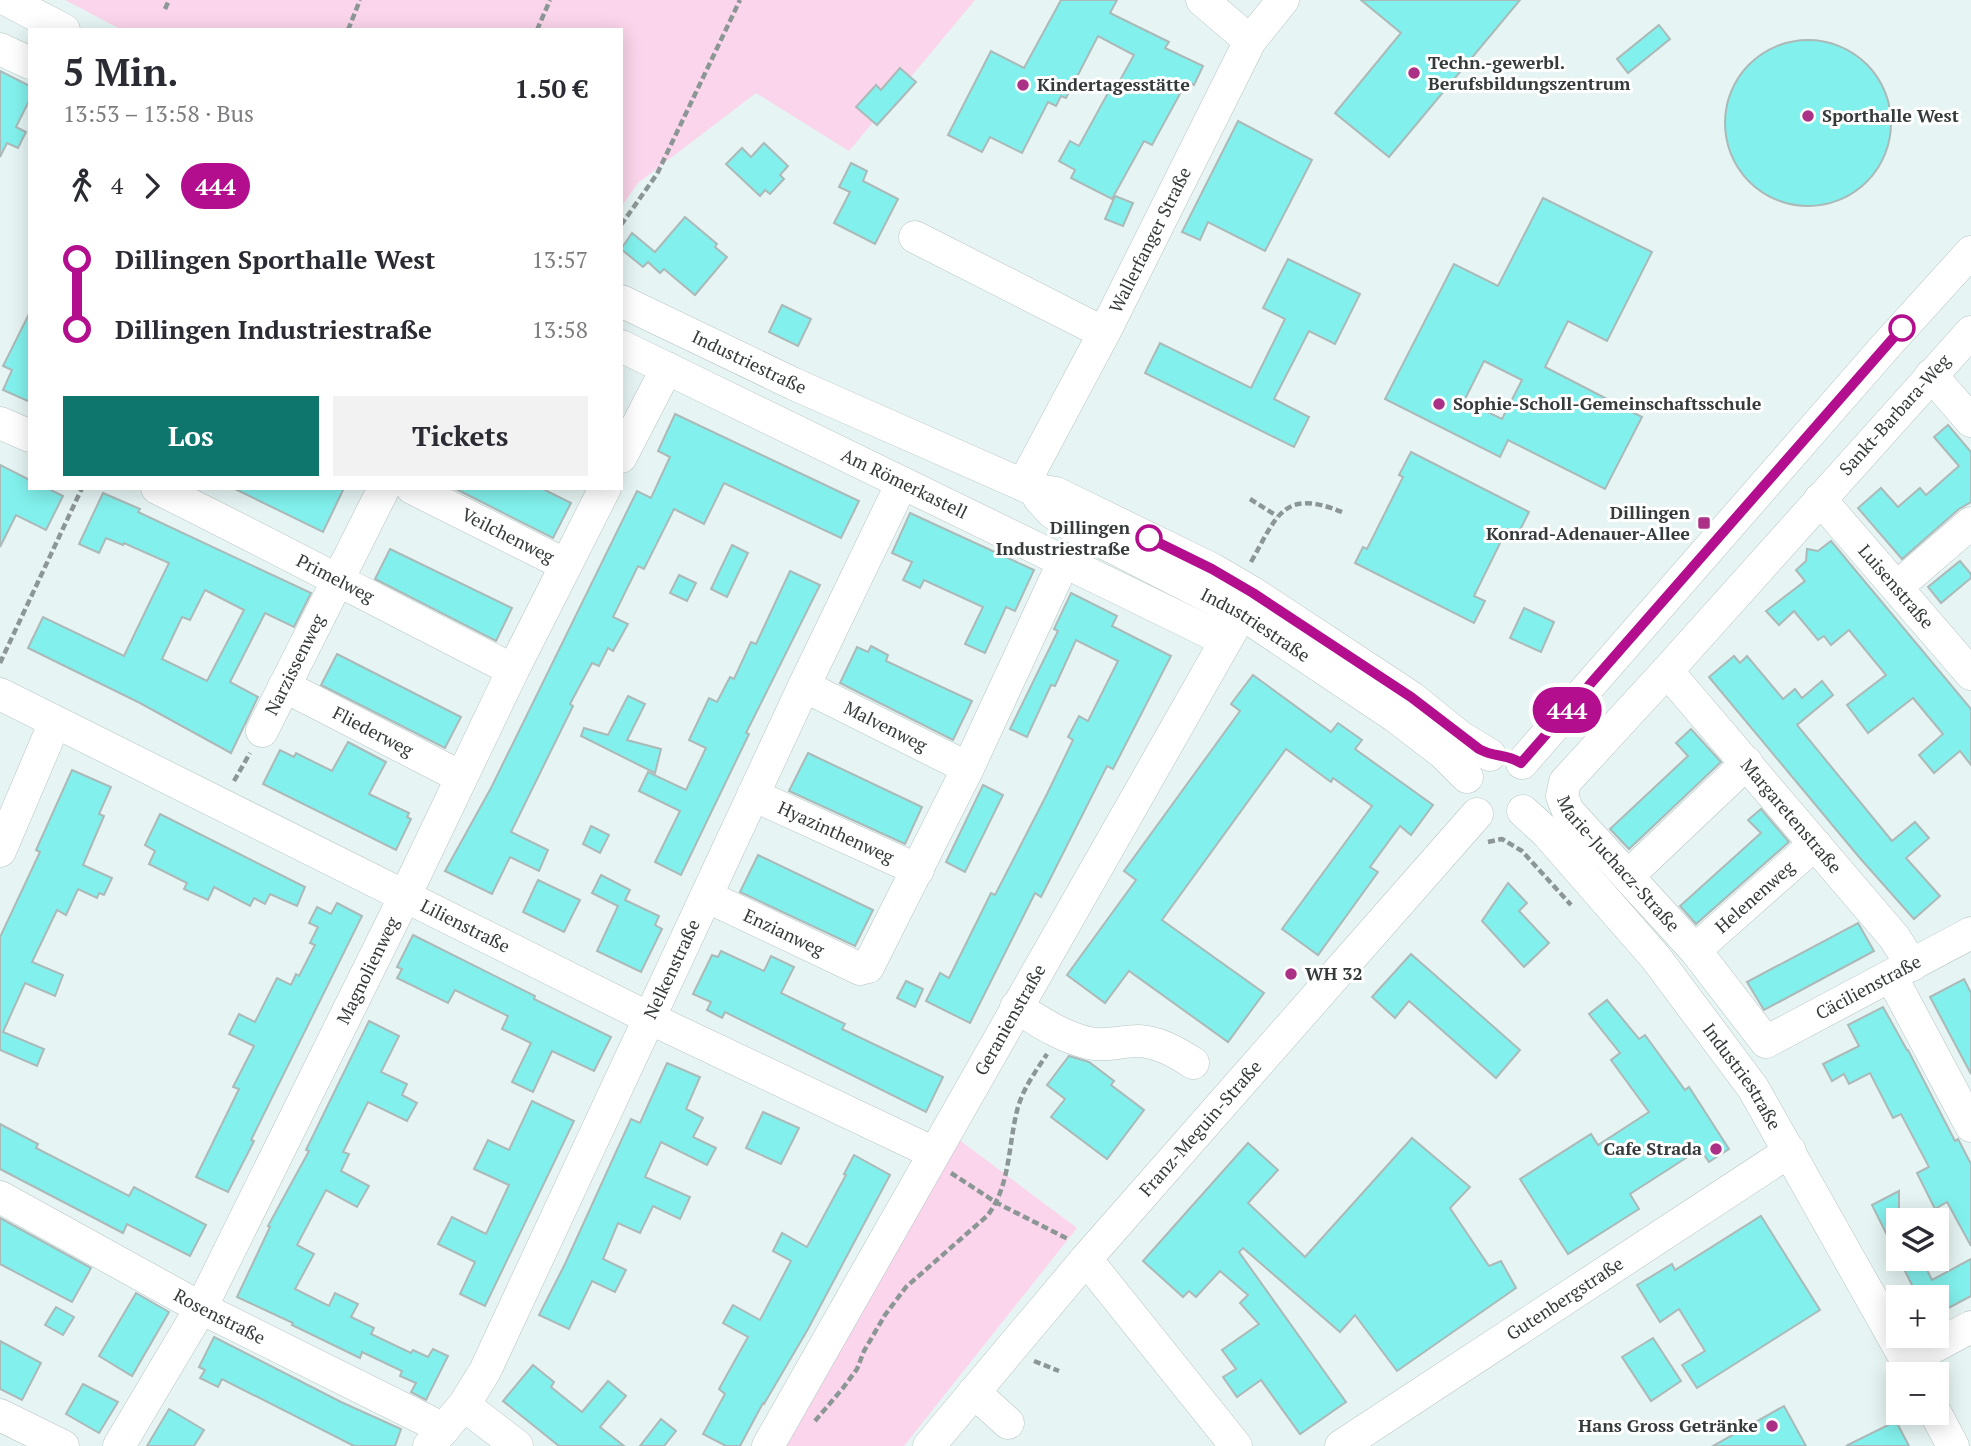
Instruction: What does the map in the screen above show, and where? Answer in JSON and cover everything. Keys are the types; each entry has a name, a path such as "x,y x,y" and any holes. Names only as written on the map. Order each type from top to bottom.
{"street":[{"path":"7,0 50,16"},
{"path":"1202,0 1250,41"},
{"name":"Wallerfanger Straße","path":"1027,487 1250,41 1283,0"},
{"path":"0,49 28,62"},
{"path":"915,237 1104,333"},
{"path":"1521,763 1866,368 1971,252"},
{"name":"Industriestraße","path":"623,302 794,384 1027,487 1052,512 1075,528 1244,596 1411,697 1459,736 1490,755"},
{"name":"Sankt-Barbara-Weg","path":"1820,499 1971,332"},
{"name":"Am Römerkastell","path":"623,347 1225,640"},
{"path":"623,453 667,368"},
{"path":"1931,375 1971,421"},
{"path":"0,423 28,435"},
{"name":"Nelkenstraße","path":"437,1438 464,1405 485,1371 752,795 902,483"},
{"name":"Primelweg","path":"161,490 513,670"},
{"name":"Narzissenweg","path":"262,731 383,490"},
{"name":"Veilchenweg","path":"416,490 566,565"},
{"name":"Magnolienweg","path":"119,1446 201,1308 604,490"},
{"name":"Luisenstraße","path":"1820,499 1971,674"},
{"name":"Marie-Juchacz-Straße","path":"1766,1042 1695,950 1568,811 1562,789 1565,782 1820,499"},
{"path":"1897,587 1971,523"},
{"path":"918,870 1064,561"},
{"name":"Industriestraße","path":"1244,596 1443,753 1467,777"},
{"name":"Geranienstraße","path":"768,1446 1225,640 1244,596"},
{"name":"Margaretenstraße","path":"1667,671 1894,937 1902,970 1971,1126"},
{"name":"Fliederweg","path":"284,686 461,777"},
{"name":"Malvenweg","path":"804,686 968,768"},
{"name":"Lilienstraße","path":"0,694 932,1156"},
{"path":"0,851 55,722"},
{"path":"1502,754 1521,763 1532,780 1530,800 1523,811 1508,821 1486,820 1467,825 1467,777 1472,767 1490,755 1502,754"},
{"path":"1629,875 1747,763"},
{"name":"Hyazinthenweg","path":"752,795 918,870"},
{"name":"Industriestraße","path":"1523,811 1546,832 1656,958 1753,1088 1907,1362"},
{"name":"Franz-Meguin-Straße","path":"929,1446 1089,1255 1467,825"},
{"name":"Helenenweg","path":"1695,950 1815,844"},
{"name":"Enzianweg","path":"706,896 860,970 868,967 918,870"},
{"name":"Cäcilienstraße","path":"1766,1042 1971,933"},
{"path":"1016,1007 1061,1035 1092,1044 1138,1041 1160,1045 1193,1063"},
{"name":"Gutenbergstraße","path":"1341,1446 1790,1152"},
{"name":"Rosenstraße","path":"0,1197 437,1438"},
{"path":"1089,1255 1175,1393 1236,1446"},
{"path":"1919,1362 1971,1327"},
{"path":"974,1392 1008,1423"},
{"path":"464,1405 516,1446"},
{"path":"0,1415 63,1446"},
{"path":"1942,1425 1953,1446"}],"path":[{"path":"165,9 169,0"},
{"path":"349,28 360,0"},
{"path":"538,28 550,0"},
{"path":"623,222 657,174 740,0"},
{"path":"0,663 81,490"},
{"path":"1250,499 1277,516"},
{"path":"1244,596 1277,516 1286,507 1302,502 1319,503 1342,512"},
{"path":"222,804 262,731"},
{"path":"1467,825 1473,851 1502,839 1522,851 1578,913"},
{"path":"810,1429 857,1369 885,1315 906,1287 987,1216 997,1203 1018,1106 1027,1085 1061,1035"},
{"path":"932,1156 997,1203 1089,1255"}],"shaded area":[{"path":"65,0 975,0 849,151 756,93 638,183 623,204 623,28 118,28"},
{"path":"958,1139 1077,1228 904,1446 786,1446"}],"building":[{"path":"1061,0 1117,0 1110,13 1169,42 1165,48 1203,66 1194,85 1187,81 1152,145 1144,141 1112,199 1071,178 1075,170 1059,161 1070,141 1079,146 1109,91 1113,93 1134,55 1098,36 1066,98 1061,96 1056,106 1048,102 1022,153 990,137 982,152 948,135 991,51 1024,68"},
{"name":"Techn.-gewerbl. Berufsbildungszentrum","path":"1361,0 1520,0 1389,157 1335,113 1401,33"},
{"path":"1659,25 1670,39 1628,73 1617,59"},
{"name":"Sporthalle West","path":"1808,40 1840,47 1867,64 1884,91 1891,123 1884,155 1867,182 1840,199 1808,206 1776,199 1749,182 1732,155 1725,123 1732,91 1749,64 1776,47"},
{"path":"900,68 916,82 877,125 856,107 876,85 881,90"},
{"path":"0,71 28,85 28,103 16,127 26,132 18,148 7,143 0,157"},
{"path":"1238,121 1312,160 1265,251 1208,222 1200,240 1182,232"},
{"path":"764,143 788,166 780,175 784,179 770,194 765,190 760,196 726,164 742,148 751,157"},
{"path":"851,163 867,171 863,181 898,199 875,244 834,223 850,192 839,187"},
{"path":"1115,196 1133,203 1123,226 1105,219"},
{"path":"1543,198 1652,252 1607,341 1568,321 1545,367 1642,417 1605,489 1508,440 1500,457 1385,399 1454,264 1498,286","holes":["1484,361 1522,380 1502,419 1464,401"]},
{"path":"685,217 717,244 715,247 727,257 695,295 664,269 660,273 648,262 643,267 623,251 623,246 632,233 655,252"},
{"path":"1288,259 1360,294 1335,344 1309,331 1274,399 1309,417 1294,447 1145,373 1160,343 1251,388 1285,319 1263,308"},
{"path":"782,305 811,319 798,346 769,332"},
{"path":"28,316 28,401 3,390 12,370 3,366"},
{"path":"675,414 859,501 841,538 724,483 704,524 674,509 644,569 638,566 613,617 628,624 613,651 608,648 599,666 592,663 570,704 573,706 511,832 548,850 539,871 510,857 492,894 445,871 491,788 637,491 651,498 670,457 658,451"},
{"path":"1948,425 1971,452 1971,502 1959,509 1902,559 1858,508 1881,488 1898,507 1920,488 1926,495 1959,466 1934,437"},
{"path":"1411,452 1529,512 1518,534 1507,529 1474,596 1485,601 1474,623 1355,563 1363,547 1367,549 1403,477 1399,475"},
{"path":"0,465 28,479 28,490 51,490 63,496 46,530 16,515 0,547"},
{"path":"237,490 343,490 323,532"},
{"path":"458,490 545,490 571,503 553,538"},
{"path":"103,493 311,593 294,627 265,613 230,682 258,697 231,753 140,703 28,648 43,617 124,656 169,563 106,538 99,553 79,544","holes":["205,590 244,610 207,681 162,659 182,617 190,620"]},
{"path":"910,513 1034,570 1015,611 1006,607 985,653 965,644 983,607 924,580 920,588 903,580 912,562 892,553"},
{"path":"1831,541 1971,709 1971,765 1960,751 1934,773 1919,755 1943,734 1913,698 1868,733 1847,705 1886,675 1849,630 1831,645 1824,636 1818,640 1794,611 1779,625 1766,611 1805,581 1796,570 1806,561 1807,549 1818,551"},
{"path":"732,545 748,553 727,597 711,589"},
{"path":"390,549 512,608 496,641 375,579"},
{"path":"1960,561 1971,574 1971,578 1941,603 1928,587"},
{"path":"790,571 820,585 746,733 749,734 681,875 655,862 680,811 639,791 648,772 686,790 706,748 689,740 709,698 717,702 730,677 734,679 751,642 756,644"},
{"path":"679,575 696,583 687,601 670,593"},
{"path":"1071,593 1117,616 1112,626 1171,656 1113,769 1107,766 1041,897 1035,893 970,1023 926,1001 940,973 949,978 991,893 995,895 1047,794 1073,740 1068,737 1079,716 1088,721 1118,661 1076,640 1027,737 1010,729 1058,631 1054,629"},
{"path":"1524,608 1554,622 1541,652 1510,638"},
{"path":"871,646 888,655 886,661 972,701 953,740 840,683 857,647 868,652"},
{"path":"337,654 461,717 445,748 321,685"},
{"path":"1734,656 1740,663 1747,656 1783,699 1795,689 1802,698 1822,681 1833,695 1797,725 1892,841 1915,822 1929,838 1906,858 1940,896 1914,919 1709,677"},
{"path":"1253,675 1331,732 1338,723 1362,740 1355,749 1433,805 1411,835 1400,826 1370,867 1378,872 1318,955 1282,929 1372,806 1333,778 1331,782 1286,749 1162,920 1264,993 1228,1042 1129,971 1105,1003 1067,975 1136,880 1124,871 1240,711 1231,704"},
{"path":"628,696 645,704 627,740 661,749 655,773 581,736 584,728 608,735"},
{"path":"1691,729 1721,762 1629,849 1610,829 1688,756 1676,743"},
{"path":"348,742 386,762 369,794 409,813 407,817 411,819 396,850 263,784 280,750 294,757 296,753 332,771"},
{"path":"808,753 922,807 905,844 789,791"},
{"path":"72,770 111,787 99,814 104,816 83,865 112,878 104,895 99,893 97,898 78,889 66,915 57,910 32,962 63,975 55,996 25,983 3,1032 44,1049 37,1066 0,1050 0,937 40,852 36,850"},
{"path":"983,785 1003,795 965,872 946,862"},
{"path":"1761,809 1789,842 1696,924 1680,906 1761,833 1748,820"},
{"path":"160,814 305,887 297,906 270,894 265,904 254,898 250,906 214,887 208,900 184,889 187,883 149,864 155,851 145,845"},
{"path":"591,826 609,835 600,853 583,844"},
{"path":"758,855 873,910 855,946 740,892"},
{"path":"601,875 630,890 625,900 659,916 655,925 662,929 641,972 597,951 618,906 592,893"},
{"path":"538,880 580,900 564,932 523,912"},
{"path":"1508,883 1527,903 1519,911 1549,943 1524,967 1482,921"},
{"path":"337,903 362,916 228,1192 196,1177 239,1089 233,1087 254,1046 229,1034 239,1014 255,1022 277,978 291,985 296,974 299,976 315,945 310,943 318,927 309,923 317,907 331,914"},
{"path":"1858,923 1874,951 1764,1010 1747,982"},
{"path":"413,935 611,1037 594,1071 552,1051 533,1092 512,1082 531,1043 502,1029 508,1016 455,990 448,1003 397,978 402,969 397,967"},
{"path":"721,951 764,971 771,956 794,967 781,993 845,1024 842,1029 943,1077 926,1112 725,1012 722,1018 707,1010 711,1002 693,994 712,955 718,957"},
{"path":"1411,954 1520,1050 1496,1078 1409,1001 1395,1018 1372,997"},
{"path":"1964,979 1971,993 1971,1074 1930,997"},
{"path":"906,981 923,989 915,1007 897,998"},
{"path":"1607,1000 1639,1039 1645,1035 1685,1090 1689,1087 1729,1149 1709,1162 1700,1149 1630,1194 1639,1209 1568,1254 1520,1179 1591,1134 1598,1145 1649,1112 1611,1060 1620,1053 1589,1014"},
{"path":"1883,1007 1955,1141 1958,1139 1971,1164 1971,1246 1947,1202 1934,1208 1917,1173 1929,1167 1901,1114 1893,1118 1870,1073 1849,1084 1844,1074 1832,1081 1823,1064 1859,1046 1848,1025"},
{"path":"369,1021 399,1036 381,1072 407,1084 402,1095 417,1103 407,1121 368,1102 343,1152 349,1154 341,1171 369,1186 357,1207 326,1190 297,1245 314,1254 295,1289 329,1306 335,1293 358,1304 351,1317 374,1328 371,1334 411,1353 413,1350 428,1357 433,1349 448,1356 426,1400 411,1392 416,1383 400,1376 402,1371 362,1352 360,1358 237,1297 270,1227 268,1226 309,1151 306,1150"},
{"path":"1069,1056 1089,1062 1114,1081 1111,1085 1144,1110 1107,1159 1051,1117 1065,1099 1047,1085"},
{"path":"667,1063 700,1077 686,1109 703,1118 693,1137 716,1148 707,1165 661,1142 645,1177 690,1197 680,1219 653,1206 640,1233 618,1223 603,1259 626,1270 615,1292 592,1281 569,1329 539,1315 631,1119 640,1123"},
{"path":"532,1101 574,1121 485,1306 460,1294 475,1262 438,1244 452,1217 486,1234 509,1185 474,1169 488,1140 509,1150"},
{"path":"763,1112 799,1128 781,1164 746,1148"},
{"path":"0,1124 38,1144 36,1148 129,1196 134,1187 206,1225 190,1256 127,1224 123,1233 0,1169"},
{"path":"1412,1138 1470,1187 1450,1208 1489,1266 1501,1261 1516,1288 1397,1371 1355,1315 1340,1332 1243,1248 1239,1252 1346,1402 1300,1434 1261,1380 1237,1397 1223,1377 1236,1369 1222,1350 1259,1324 1240,1303 1248,1295 1220,1271 1196,1297 1189,1291 1183,1297 1143,1261 1248,1143 1278,1170 1248,1203 1305,1257"},
{"path":"854,1155 890,1175 808,1329 740,1446 726,1446 703,1434 725,1394 719,1389 748,1337 723,1323 733,1305 760,1320 791,1261 773,1251 782,1233 807,1247"},
{"path":"1899,1191 1899,1208 1886,1208 1886,1233 1872,1205"},
{"path":"1761,1216 1820,1310 1697,1388 1682,1365 1705,1351 1679,1309 1660,1322 1637,1285 1672,1264 1675,1270"},
{"path":"0,1218 91,1268 72,1302 0,1264"},
{"path":"1971,1259 1971,1296 1949,1308 1949,1285 1912,1285 1905,1271 1928,1271 1932,1280"},
{"path":"136,1293 169,1312 132,1376 99,1356"},
{"path":"56,1307 74,1317 63,1335 45,1325"},
{"path":"214,1337 341,1402 401,1429 395,1446 354,1446 222,1379 218,1387 200,1378 205,1370 199,1367"},
{"path":"1653,1338 1681,1381 1651,1401 1622,1357"},
{"path":"0,1341 41,1363 22,1400 0,1389"},
{"path":"533,1365 554,1382 551,1387 582,1412 608,1381 626,1396 600,1427 624,1446 559,1446 503,1401"},
{"path":"83,1384 118,1402 99,1433 66,1414"},
{"name":"Hans Gross Getränke","path":"1784,1406 1806,1446 1713,1446"},
{"path":"169,1409 204,1430 194,1446 147,1446"},
{"path":"661,1419 676,1431 664,1446 640,1446"},
{"path":"1888,1425 1898,1425 1909,1446 1846,1446"}],"bus line":[{"name":"444","path":"1149,538 1253,593 1411,697 1479,749 1490,755 1512,757 1521,763 1902,328"}],"place":[{"name":"Techn.-gewerbl. Berufsbildungszentrum","path":"1414,73"},
{"name":"Kindertagesstätte","path":"1023,85"},
{"name":"Sporthalle West","path":"1808,116"},
{"name":"Sophie-Scholl-Gemeinschaftsschule","path":"1439,404"},
{"name":"Dillingen Konrad-Adenauer-Allee","path":"1704,523"},
{"name":"Dillingen Industriestraße","path":"1149,538"},
{"name":"WH 32","path":"1291,974"},
{"name":"Cafe Strada","path":"1716,1149"},
{"name":"Hans Gross Getränke","path":"1772,1426"}]}
